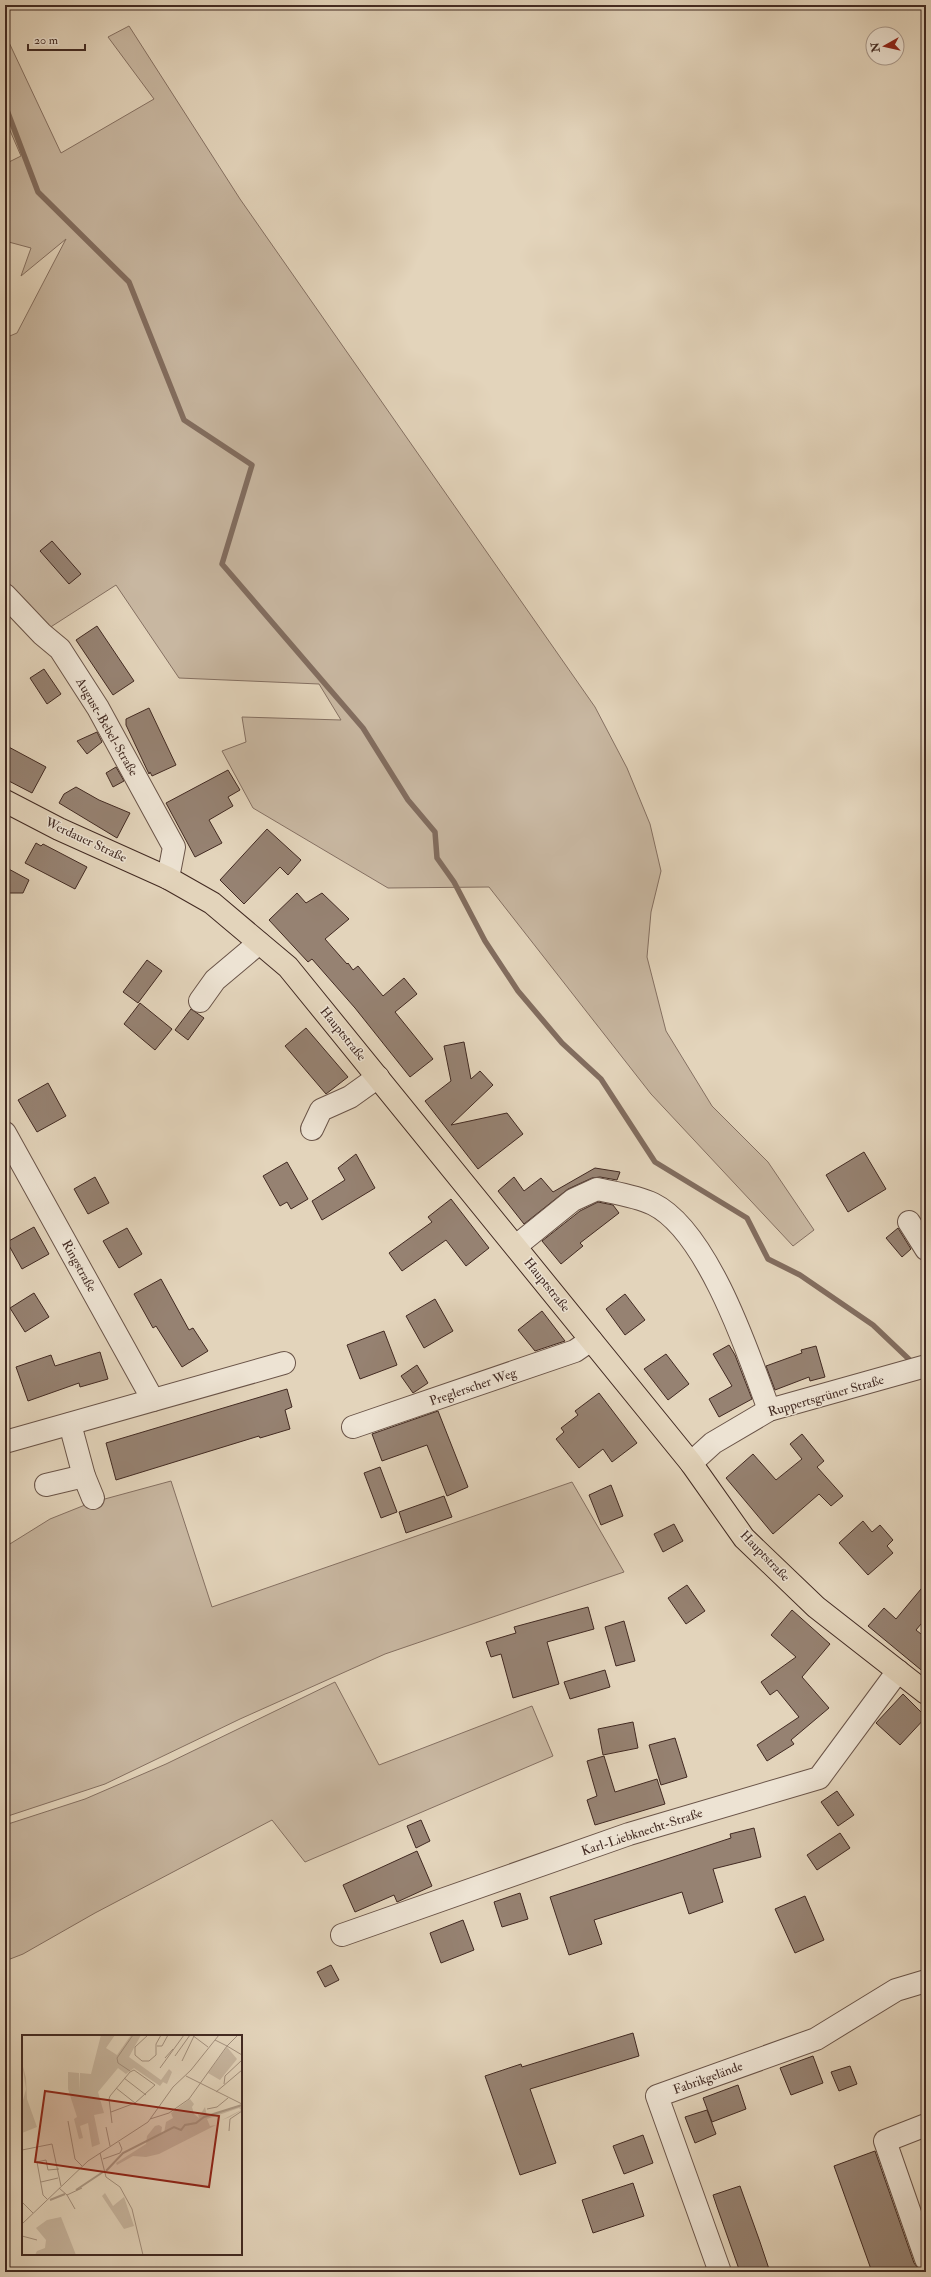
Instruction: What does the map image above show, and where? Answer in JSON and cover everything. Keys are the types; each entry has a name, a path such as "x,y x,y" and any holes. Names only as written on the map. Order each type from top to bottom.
{"main road":[{"name":"Werdauer Straße","path":"5,801 59,829 168,878"},
{"name":"Hauptstraße","path":"168,878 212,903 288,967 691,1463 744,1538 816,1607 926,1693"}],"street":[{"name":"August-Bebel-Straße","path":"5,595 42,634 60,649 98,708 174,847 168,878"},
{"path":"200,1001 215,980 259,943"},
{"path":"312,1129 321,1110 350,1097 378,1077"},
{"name":"Ringstraße","path":"5,1133 153,1400"},
{"path":"516,1246 573,1200 597,1189 653,1204 677,1222 696,1244 738,1326 769,1410"},
{"path":"909,1222 926,1249"},
{"name":"Preglerscher Weg","path":"353,1427 575,1351 591,1340"},
{"path":"5,1442 284,1363"},
{"name":"Ruppertsgrüner Straße","path":"691,1463 713,1443 769,1410 926,1366"},
{"path":"70,1424 84,1476 93,1498"},
{"path":"46,1485 84,1476"},
{"name":"Karl-Liebknecht-Straße","path":"342,1935 629,1834 819,1778 898,1671"},
{"name":"Fabrikgelände","path":"720,2272 657,2096 816,2039 896,1990 926,1981"},
{"path":"926,2125 884,2141 926,2259"}],"shaded area":[{"path":"129,26 240,199 595,707 627,768 650,824 661,871 651,912 647,957 666,1031 712,1106 768,1162 814,1230 793,1246 651,1094 489,887 388,888 253,808 222,751 246,742 242,717 341,720 319,684 179,678 116,585 46,630 5,586 5,338 17,333 66,239 21,276 31,248 5,241 5,164 21,156 5,119 5,34 61,153 154,99 108,37"},
{"path":"171,1481 212,1607 572,1482 624,1572 385,1654 240,1719 105,1784 5,1817 5,1547 50,1519 90,1503"},
{"path":"335,1682 379,1765 532,1706 553,1756 305,1862 272,1820 95,1913 23,1954 5,1961 5,1825 85,1799 166,1764"}],"building":[{"path":"52,541 81,574 69,584 40,551"},
{"path":"97,626 134,681 113,695 76,640"},
{"path":"44,669 61,694 47,704 30,678"},
{"path":"149,708 176,765 152,776 150,772 149,774 126,725 126,719"},
{"path":"97,732 102,742 87,754 77,741"},
{"path":"5,745 46,767 32,793 5,779"},
{"path":"116,767 124,781 113,787 106,773"},
{"path":"228,770 240,790 228,797 233,806 209,820 222,843 195,857 166,803"},
{"path":"76,787 99,800 130,813 117,838 59,803 64,794"},
{"path":"267,829 301,860 288,875 280,867 244,904 220,880"},
{"path":"36,843 41,846 43,844 87,867 75,889 25,863"},
{"path":"5,867 29,880 23,893 5,893"},
{"path":"297,893 306,903 322,893 349,919 325,939 353,970 358,966 383,996 404,978 417,994 395,1012 433,1059 410,1077 355,1008 312,959 308,962 269,920"},
{"path":"147,960 162,971 138,1003 123,992"},
{"path":"140,1003 172,1029 155,1050 124,1024"},
{"path":"191,1009 204,1018 188,1040 175,1030"},
{"path":"306,1028 348,1077 326,1094 285,1046"},
{"path":"464,1042 471,1079 480,1071 493,1085 451,1125 507,1113 523,1134 478,1169 425,1101 451,1081 444,1046"},
{"path":"48,1083 66,1116 37,1132 18,1100"},
{"path":"864,1152 886,1189 848,1212 826,1175"},
{"path":"356,1154 375,1188 322,1220 312,1201 345,1180 338,1168"},
{"path":"287,1162 308,1199 291,1209 287,1202 280,1206 263,1176"},
{"path":"595,1168 620,1172 617,1180 600,1177 592,1178 568,1189 524,1224 498,1191 514,1177 524,1191 541,1178 553,1192"},
{"path":"95,1177 109,1203 88,1214 74,1189"},
{"path":"451,1199 489,1248 466,1266 446,1240 402,1271 389,1253 432,1222 428,1217"},
{"path":"598,1202 613,1205 619,1213 580,1243 583,1246 561,1264 542,1241 580,1211"},
{"path":"34,1227 49,1254 22,1269 7,1242"},
{"path":"127,1228 142,1254 119,1268 103,1241"},
{"path":"898,1228 911,1249 902,1257 886,1238"},
{"path":"161,1279 189,1330 193,1328 208,1351 182,1367 156,1326 153,1328 134,1294"},
{"path":"34,1293 49,1317 25,1332 10,1308"},
{"path":"625,1294 645,1320 625,1335 606,1309"},
{"path":"435,1299 453,1331 424,1348 406,1316"},
{"path":"542,1311 565,1341 535,1351 518,1330"},
{"path":"384,1331 397,1365 360,1379 347,1345"},
{"path":"729,1345 735,1355 752,1399 719,1417 709,1399 732,1386 713,1354"},
{"path":"816,1346 825,1377 810,1381 809,1377 775,1390 766,1366 802,1353 801,1350"},
{"path":"100,1352 108,1379 80,1387 79,1383 28,1401 16,1367 51,1355 55,1366"},
{"path":"666,1354 689,1384 668,1400 644,1369"},
{"path":"417,1365 428,1383 413,1393 401,1376"},
{"path":"287,1389 292,1407 285,1410 290,1429 260,1438 259,1436 116,1480 106,1443"},
{"path":"599,1393 637,1443 612,1462 603,1449 579,1468 556,1439 564,1432 561,1428 578,1415 575,1411"},
{"path":"438,1411 468,1487 447,1496 427,1445 382,1461 372,1434"},
{"path":"802,1434 824,1461 817,1467 843,1496 831,1506 819,1494 773,1534 726,1478 753,1454 776,1480 802,1459 790,1444"},
{"path":"380,1467 397,1512 381,1518 364,1473"},
{"path":"611,1485 623,1516 601,1525 589,1495"},
{"path":"444,1496 452,1517 406,1533 399,1512"},
{"path":"863,1521 872,1532 880,1525 893,1540 887,1546 893,1553 868,1575 839,1543"},
{"path":"674,1524 683,1541 663,1552 654,1534"},
{"path":"926,1583 926,1618 916,1630 926,1638 926,1674 868,1626 884,1608 896,1619"},
{"path":"687,1585 705,1611 686,1624 668,1598"},
{"path":"588,1607 594,1629 547,1642 559,1684 513,1698 501,1654 491,1657 486,1642 516,1633 514,1627"},
{"path":"792,1610 830,1644 802,1677 829,1708 791,1740 794,1744 767,1761 757,1745 799,1717 777,1690 770,1695 761,1682 796,1657 771,1635"},
{"path":"624,1621 635,1661 616,1666 605,1627"},
{"path":"605,1670 610,1687 570,1699 564,1682"},
{"path":"903,1694 926,1717 900,1745 876,1723"},
{"path":"633,1722 638,1748 603,1755 598,1729"},
{"path":"675,1738 687,1777 661,1785 649,1745"},
{"path":"604,1756 615,1792 657,1779 665,1804 595,1825 587,1800 597,1796 587,1761"},
{"path":"837,1791 854,1815 838,1826 821,1802"},
{"path":"421,1820 430,1841 416,1848 407,1826"},
{"path":"754,1828 761,1857 713,1869 723,1902 689,1914 682,1892 594,1920 602,1944 569,1955 550,1897 731,1838 730,1834"},
{"path":"840,1833 850,1848 817,1870 807,1855"},
{"path":"417,1851 432,1886 397,1902 394,1895 355,1912 343,1885"},
{"path":"520,1893 528,1919 502,1927 494,1902"},
{"path":"805,1896 824,1940 795,1953 775,1909"},
{"path":"463,1920 474,1950 441,1963 430,1933"},
{"path":"331,1965 339,1980 325,1987 317,1972"},
{"path":"633,2033 639,2056 530,2089 556,2163 520,2175 485,2076 521,2064 522,2067"},
{"path":"813,2056 823,2083 791,2095 780,2068"},
{"path":"850,2066 857,2084 839,2091 831,2072"},
{"path":"738,2085 746,2109 712,2122 703,2098"},
{"path":"707,2110 716,2134 695,2143 685,2117"},
{"path":"643,2135 653,2163 624,2174 613,2146"},
{"path":"875,2151 914,2263 921,2272 872,2272 834,2166"},
{"path":"633,2183 644,2216 593,2233 582,2200"},
{"path":"740,2186 770,2272 740,2272 717,2207 713,2195"}],"waterway":[{"path":"5,105 38,192 129,282 184,420 252,465 222,564 363,728 408,800 435,832 437,858 454,882 485,941 518,991 562,1043 601,1079 655,1162 747,1218 768,1259 800,1275 873,1325 914,1364"}]}
